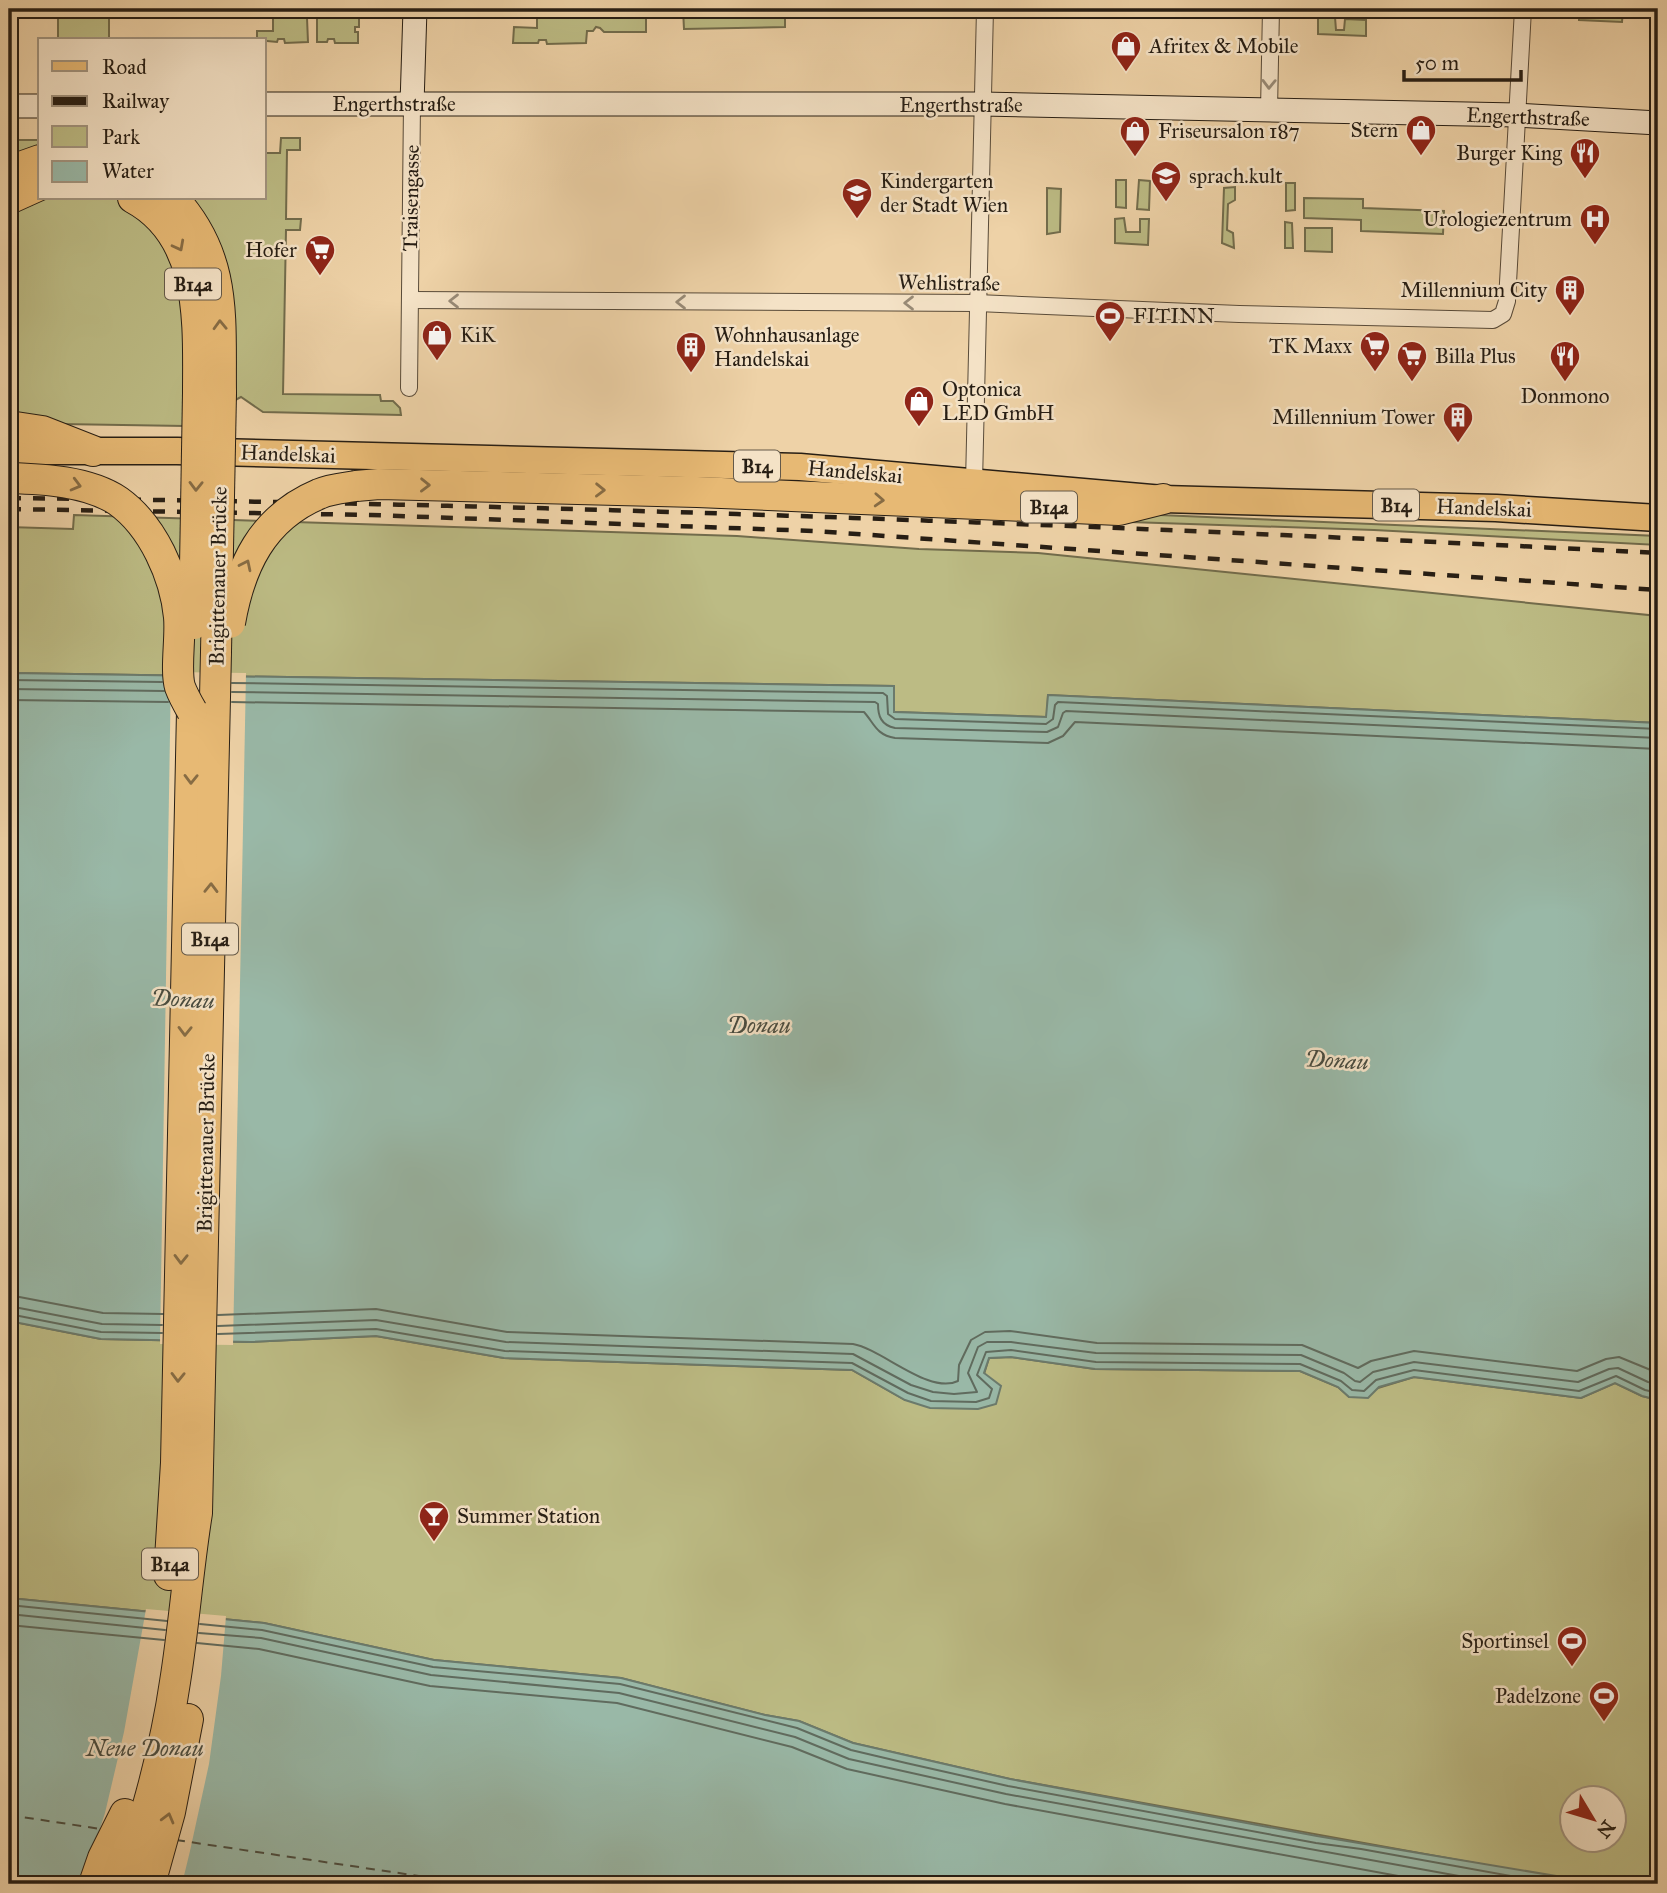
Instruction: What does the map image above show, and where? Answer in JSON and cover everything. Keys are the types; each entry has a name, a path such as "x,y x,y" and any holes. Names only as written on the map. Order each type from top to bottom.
{"highway":[{"path":"9,171 38,161"},
{"path":"9,199 38,186"},
{"name":"B14a","path":"136,200 156,214 169,229 187,262 209,393"},
{"name":"B14a","path":"175,200 200,233 210,253 216,275 219,305 209,393"},
{"name":"Brigittenauer Brücke","path":"124,1884 143,1822 175,1685 197,1513 216,652 209,393"},
{"name":"Brigittenauer Brücke","path":"108,1884 119,1850 155,1684 171,1552 177,1435 192,711 209,393"},
{"path":"9,426 42,431 93,451"},
{"name":"B14a","path":"9,478 58,481 86,487 118,501 145,528 163,559 174,589 179,618 179,686 192,711"},
{"name":"B14a","path":"216,652 229,625 235,593 263,536 277,520 298,504 321,493 356,486 379,484 735,494 1119,510 1163,499"},
{"path":"150,1884 170,1812 183,1749 194,1669 202,1577 197,1513"},
{"path":"94,1884 103,1858 125,1814"}],"main road":[{"name":"Handelskai","path":"9,451 177,451 800,467 1163,499 1496,508 1658,517"}],"street":[{"name":"Traisengasse","path":"409,388 415,9"},
{"path":"974,483 985,9"},
{"path":"1269,110 1271,9"},
{"path":"1517,115 1523,9"},
{"name":"Engerthstraße","path":"266,104 982,104 1517,115 1658,123"},
{"path":"9,106 38,106"},
{"name":"Wehlistraße","path":"410,300 977,303 1487,321 1501,317 1507,301 1517,115"}],"green space":[{"path":"69,9 109,9 109,38 58,38 58,18 69,18"},
{"path":"534,9 646,9 646,32 604,32 596,27 593,31 587,31 586,43 547,44 546,40 539,40 538,43 513,43 514,27 537,28"},
{"path":"683,9 785,9 785,27 684,29"},
{"path":"1623,9 1622,22 1579,20 1579,11"},
{"path":"273,11 300,11 307,18 308,42 285,43 284,39 278,39 277,42 257,38 257,31 273,31"},
{"path":"317,13 340,13 340,16 344,16 345,13 359,13 359,27 355,27 358,43 335,43 334,39 317,42"},
{"path":"1318,17 1335,17 1336,30 1344,30 1345,19 1366,20 1366,36 1318,34"},
{"path":"281,138 300,138 300,150 287,150 286,219 301,219 300,230 286,230 283,394 380,395 381,401 393,401 400,408 401,415 263,412 241,397 185,426 60,424 9,428 9,140 38,140 38,200 266,200 266,153 280,153"},
{"path":"1116,180 1126,180 1126,208 1116,207"},
{"path":"1139,180 1150,181 1149,210 1137,209"},
{"path":"1286,183 1295,183 1295,210 1286,211"},
{"path":"1235,187 1235,200 1228,204 1227,230 1233,233 1234,248 1222,243 1224,188"},
{"path":"1047,188 1061,189 1060,232 1047,234"},
{"path":"1304,198 1363,199 1363,208 1444,211 1443,234 1361,231 1361,220 1304,218"},
{"path":"1124,218 1126,232 1140,232 1140,219 1149,219 1148,245 1115,243 1115,219"},
{"path":"1285,222 1292,223 1293,248 1285,248"},
{"path":"1305,228 1332,228 1332,252 1305,251"},
{"path":"1041,510 1658,536 1658,545 1374,530 1040,519"},
{"path":"74,515 737,536 919,549 1038,553 1658,616 1658,723 1048,695 1047,717 894,712 893,686 9,673 9,527 73,529"},
{"path":"9,1321 101,1339 250,1342 376,1336 504,1358 852,1370 905,1400 984,1374 989,1358 1011,1357 1095,1369 1300,1371 1338,1387 1349,1397 1414,1377 1581,1398 1615,1383 1642,1396 1658,1400 1658,1884 1604,1884 1547,1876 1010,1779 853,1743 799,1721 765,1715 621,1678 434,1660 264,1623 9,1598"}],"water":[{"name":"Donau","path":"9,673 894,686 894,712 1046,717 1048,695 1658,723 1658,1400 1642,1396 1615,1383 1581,1398 1414,1377 1379,1387 1368,1398 1349,1397 1338,1387 1300,1371 1095,1369 1011,1357 989,1358 984,1373 1001,1386 996,1404 978,1409 930,1408 905,1400 852,1370 504,1358 376,1336 250,1342 101,1339 9,1321"},
{"name":"Neue Donau","path":"9,1598 264,1623 434,1660 621,1678 765,1715 799,1721 853,1743 1010,1779 1317,1836 1604,1884 9,1884"}],"pier":[{"path":"171,672 246,673 233,1345 160,1344"},
{"path":"146,1609 226,1616 209,1764 190,1851 182,1884 82,1884 105,1813 124,1732"}],"ferry route":[{"path":"9,1815 101,1829"},
{"path":"176,1840 473,1884"}],"railway":[{"path":"9,498 421,505 834,517 1658,553"},
{"path":"9,509 371,515 814,531 1658,590"}],"place":[{"name":"Afritex & Mobile","path":"1126,73"},
{"name":"Stern","path":"1421,157"},
{"name":"Friseursalon 187","path":"1135,158"},
{"name":"Burger King","path":"1585,180"},
{"name":"sprach.kult","path":"1166,203"},
{"name":"Kindergarten der Stadt Wien","path":"857,220"},
{"name":"Urologiezentrum","path":"1595,246"},
{"name":"Hofer","path":"320,277"},
{"name":"Millennium City","path":"1570,317"},
{"name":"FITINN","path":"1110,343"},
{"name":"KiK","path":"437,362"},
{"name":"TK Maxx","path":"1375,373"},
{"name":"Wohnhausanlage Handelskai","path":"691,374"},
{"name":"Billa Plus","path":"1412,383"},
{"name":"Donmono","path":"1565,383"},
{"name":"Optonica LED GmbH","path":"919,428"},
{"name":"Millennium Tower","path":"1458,444"},
{"name":"Summer Station","path":"434,1543"},
{"name":"Sportinsel","path":"1572,1668"},
{"name":"Padelzone","path":"1604,1723"}]}
